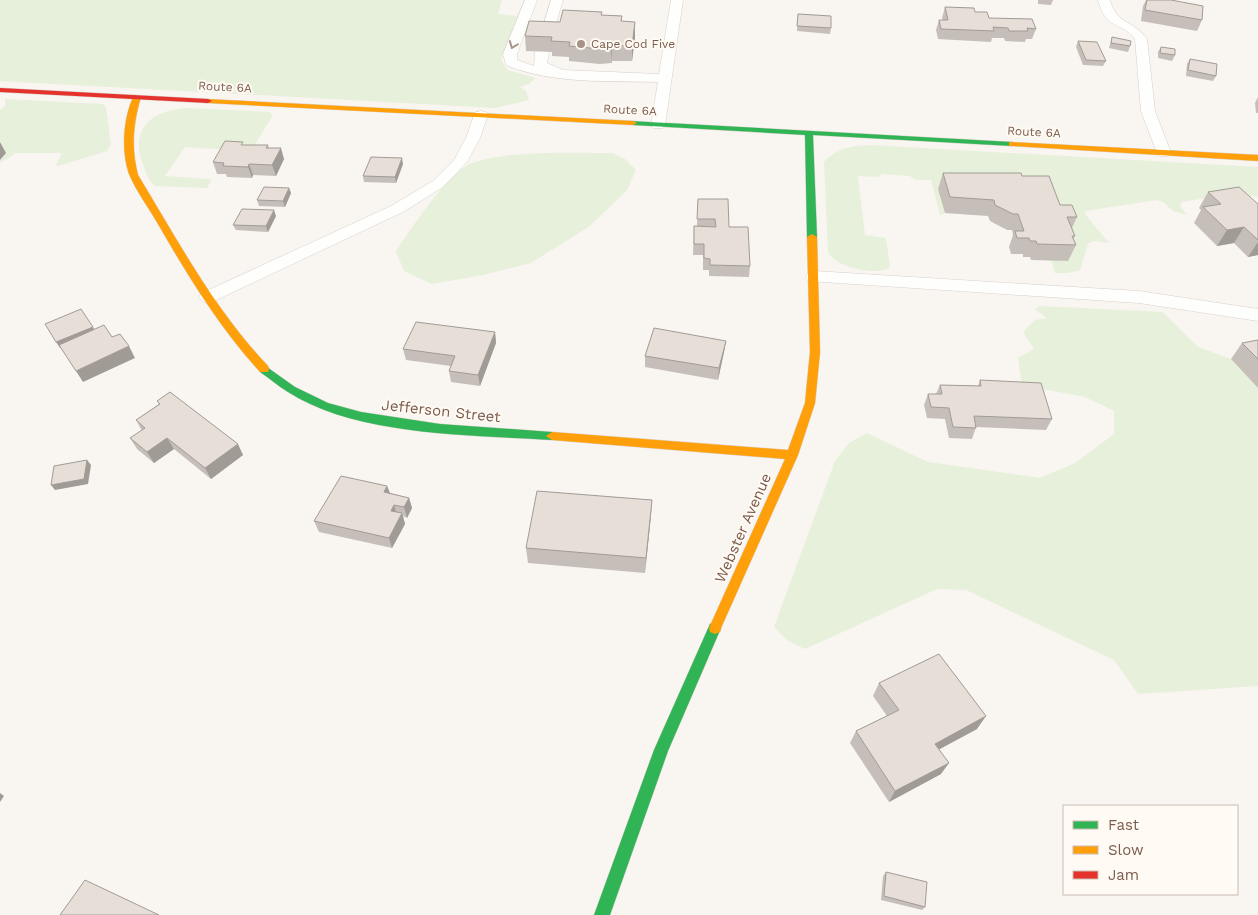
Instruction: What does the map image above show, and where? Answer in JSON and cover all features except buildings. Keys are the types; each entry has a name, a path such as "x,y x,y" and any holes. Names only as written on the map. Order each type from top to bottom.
{"street":[{"name":"Route 6A","path":"0,90 1258,158"},
{"name":"Jefferson Street","path":"137,97 129,128 128,154 130,166 208,297 252,359 289,389 313,401 372,419 418,426 792,455"},
{"name":"Webster Avenue","path":"602,915 661,750 792,455 810,403 814,376 814,277 810,133"}],"lane":[{"path":"530,0 509,58 511,62 525,69 664,78"},
{"path":"541,0 521,56 529,65 560,72"},
{"path":"546,37 557,0"},
{"path":"658,125 677,0"},
{"path":"1104,0 1110,19 1136,34 1140,40 1148,111 1164,153"},
{"path":"542,52 540,65 560,72"},
{"path":"208,297 397,210 438,184 460,162 473,138 482,115"},
{"path":"814,277 1138,298 1258,315"}],"green space":[{"path":"0,0 502,0 498,14 517,16 501,60 508,70 536,78 529,84 520,87 526,91 529,100 495,108 0,81"},
{"path":"5,99 103,104 106,107 111,144 107,151 58,166 56,165 62,153 16,153 0,163 0,160 6,153 0,152 0,110 5,106"},
{"path":"177,109 270,112 273,115 254,146 230,150 185,147 165,176 210,179 211,181 207,188 155,186 150,181 146,172 139,149 143,129 156,116"},
{"path":"870,145 1258,167 1258,197 1219,192 1218,196 1182,202 1180,206 1187,215 1173,211 1163,202 1156,200 1086,211 1085,214 1109,243 1093,241 1088,244 1080,270 1068,273 1055,273 1051,260 1065,221 945,213 940,215 931,180 915,180 910,176 882,174 878,177 858,176 865,235 886,238 890,267 884,270 867,271 847,266 832,257 828,252 824,162 839,151"},
{"path":"612,153 625,159 636,170 627,190 590,226 531,263 483,275 432,284 404,271 396,251 440,190 470,164 501,156 520,154"},
{"path":"1040,306 1163,312 1198,347 1231,359 1258,388 1258,686 1138,694 1114,660 966,590 937,589 805,649 787,640 774,627 835,461 849,443 867,433 928,462 1040,478 1075,463 1114,434 1114,411 1085,397 1022,385 1018,358 1034,349 1023,332 1035,320 1047,318 1035,309"}],"traffic: fast":[{"path":"633,123 1012,144"},
{"path":"809,133 812,237"},
{"path":"264,369 292,390 324,405 361,416 400,424 440,429 552,436"},
{"path":"602,915 661,750 715,628"}],"traffic: slow":[{"path":"137,97 131,116 129,136 129,155 134,175 210,302 245,349 264,369"},
{"path":"208,101 633,123"},
{"path":"1012,144 1258,158"},
{"path":"715,628 792,455 810,403 815,352 812,237"},
{"path":"552,436 792,455"}],"traffic: jam":[{"path":"0,90 208,101"}],"place":[{"name":"Cape Cod Five","path":"581,44"}]}
